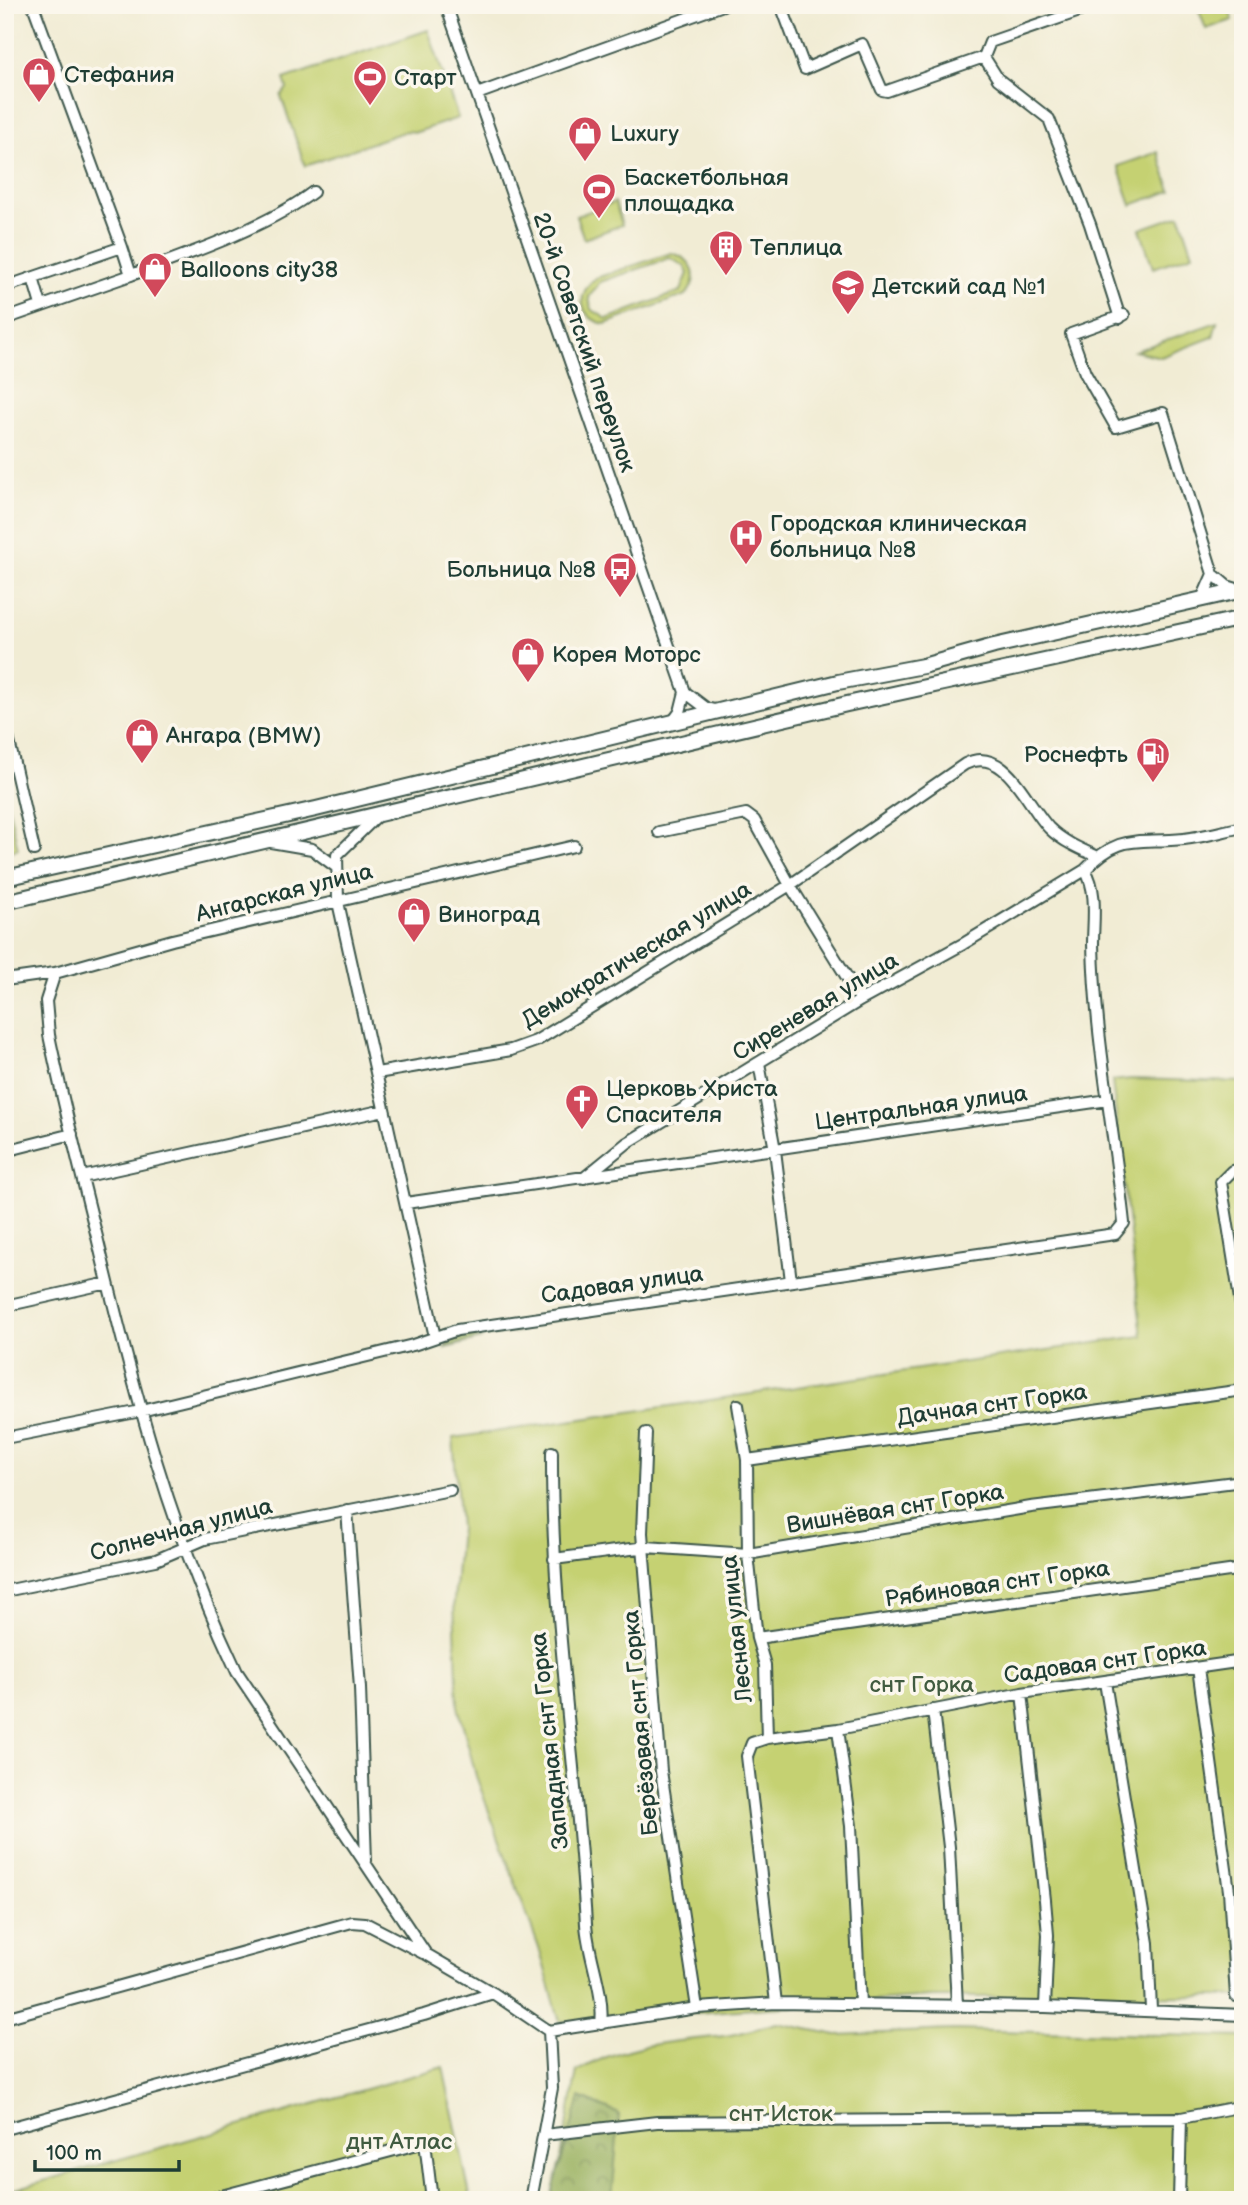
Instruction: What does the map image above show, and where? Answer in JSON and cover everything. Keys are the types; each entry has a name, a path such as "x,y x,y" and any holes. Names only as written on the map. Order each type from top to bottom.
{"main road":[{"path":"9,878 316,809 719,711 1241,590"},
{"path":"5,902 847,704 1243,618"}],"street":[{"path":"33,5 131,275"},
{"name":"20-й Советский переулок","path":"446,5 685,692"},
{"path":"477,94 723,5"},
{"path":"781,5 805,69 862,44 882,90 887,91 984,57 990,43 1097,5"},
{"path":"984,57 999,79 1049,119 1122,317 1071,334 1085,373 1116,428 1163,413 1213,575 1227,586 1241,590"},
{"path":"5,319 131,275 255,224 298,204 313,192"},
{"path":"5,287 122,247"},
{"path":"33,278 41,305"},
{"path":"1202,600 1213,575"},
{"path":"671,724 680,712 685,692 706,708 719,711"},
{"path":"5,724 34,850 45,860 61,866"},
{"name":"Демократическая улица","path":"377,1073 500,1052 536,1041 790,886 965,764 976,760 1000,767 1053,832 1096,856"},
{"path":"659,832 746,814 754,820 790,886 861,1000"},
{"path":"377,816 344,845 337,855 335,866 338,902 435,1337"},
{"path":"1096,856 1124,843 1186,839 1243,827"},
{"path":"268,842 312,849 335,866"},
{"name":"Ангарская улица","path":"5,980 55,973 164,943 574,846"},
{"path":"9,878 27,866 34,850"},
{"name":"Сиреневая улица","path":"584,1178 627,1143 861,1000 1073,878 1085,870 1096,856"},
{"name":"Садовая улица","path":"5,1438 141,1411 468,1328 1115,1234 1124,1223 1098,1016 1092,887 1085,870"},
{"path":"55,973 45,1013 108,1283 141,1411 182,1547 237,1672 426,1954"},
{"path":"759,1063 775,1150 791,1280"},
{"name":"Центральная улица","path":"406,1203 1108,1100"},
{"path":"82,1177 384,1110"},
{"path":"5,1151 72,1133"},
{"path":"1243,1168 1232,1171 1221,1182 1243,1318"},
{"path":"5,1306 108,1283"},
{"name":"Дачная снт Горка","path":"747,1460 1243,1390"},
{"name":"Лесная улица","path":"738,1405 747,1460 748,1554 757,1639 765,1665 767,1738"},
{"name":"Берёзовая снт Горка","path":"646,1433 642,1533 646,1547 661,1771 697,2008"},
{"name":"Западная снт Горка","path":"552,1452 554,1559 561,1674 583,1866 587,1932 600,2024"},
{"name":"Вишнёвая снт Горка","path":"554,1559 646,1547 748,1554 1031,1507 1243,1480"},
{"name":"Солнечная улица","path":"5,1591 132,1566 165,1557 197,1541 450,1490"},
{"path":"347,1510 360,1688 366,1861"},
{"name":"Рябиновая снт Горка","path":"757,1639 1243,1569"},
{"name":"Садовая снт Горка","path":"767,1738 838,1729 1022,1693 1243,1661"},
{"path":"1198,1668 1229,1891 1236,1996"},
{"path":"1105,1682 1148,1943 1151,2010"},
{"path":"1022,1693 1045,1900 1045,2007"},
{"path":"933,1710 949,1847 957,2005"},
{"path":"838,1729 851,1826 860,2004"},
{"path":"767,1738 752,1743 747,1756 776,2003"},
{"path":"5,2018 352,1922 365,1923 426,1954 450,1971 493,1993 549,2031 697,2008 776,2003 1045,2007 1243,2015"},
{"path":"5,2129 424,2015 493,1993"},
{"path":"531,2200 552,2088 549,2031"},
{"path":"544,2136 657,2122 1181,2118 1243,2106"},
{"path":"1179,2200 1181,2118"},
{"path":"206,2200 425,2142 432,2200"}],"green space":[{"path":"1227,5 1233,20 1206,29 1198,8"},
{"name":"Старт","path":"428,30 458,118 417,132 406,131 305,166 281,96 287,88 284,79"},
{"path":"1158,152 1171,191 1131,205 1118,166"},
{"name":"Баскетбольная площадка","path":"615,202 622,225 584,239 576,216"},
{"path":"1180,215 1193,254 1153,268 1140,229"},
{"path":"671,253 685,259 694,275 686,295 605,324 590,317 583,305 585,291 596,278","holes":["670,258 684,266 688,273 681,291 607,319 591,309 589,297 600,282"]},
{"path":"1217,322 1213,337 1161,357 1135,351"},
{"path":"5,792 18,849 5,852"},
{"name":"снт Горка","path":"1131,1079 1243,1082 1243,1996 932,1997 560,2022 539,1948 476,1776 458,1706 454,1601 460,1528 453,1438 1142,1336 1112,1081"},
{"path":"517,1326 521,1331 486,1336 489,1329"},
{"path":"473,1332 481,1339 445,1348 449,1337"},
{"name":"снт Исток","path":"777,2023 837,2035 952,2030 1243,2037 1243,2200 557,2200 559,2168 577,2071 631,2049 731,2035"},
{"name":"днт Атлас","path":"443,2067 471,2200 5,2200 5,2192"},
{"path":"580,2097 619,2114 612,2200 550,2200"}],"place":[{"name":"Стефания","path":"39,104"},
{"name":"Старт","path":"370,107"},
{"name":"Luxury","path":"585,163"},
{"name":"Баскетбольная площадка","path":"599,220"},
{"name":"Теплица","path":"726,277"},
{"name":"Balloons city38","path":"155,299"},
{"name":"Детский сад №1","path":"848,316"},
{"name":"Городская клиническая больница №8","path":"746,566"},
{"name":"Больница №8","path":"620,599"},
{"name":"Корея Моторс","path":"528,684"},
{"name":"Ангара (BMW)","path":"142,765"},
{"name":"Роснефть","path":"1153,784"},
{"name":"Виноград","path":"414,944"},
{"name":"Церковь Христа Спасителя","path":"582,1131"}]}
